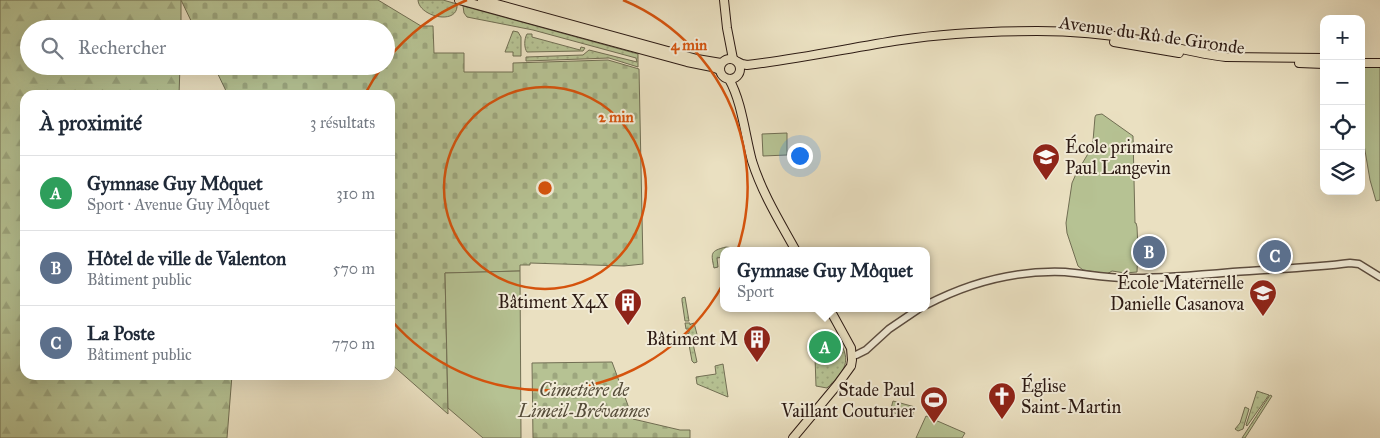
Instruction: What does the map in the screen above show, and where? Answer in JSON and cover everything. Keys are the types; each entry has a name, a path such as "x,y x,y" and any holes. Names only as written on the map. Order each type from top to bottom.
{"main road":[{"path":"461,0 580,30"},
{"path":"482,0 580,30"},
{"path":"720,0 727,62 736,75 740,111 753,163 774,212 794,247"},
{"path":"724,0 727,28 727,62 724,77 736,75"},
{"name":"Avenue du Rû de Gironde","path":"580,30 697,59 747,65 941,35 1038,31 1131,38 1226,57 1320,58"},
{"name":"Avenue du Rû de Gironde","path":"736,75 912,41 1015,34 1104,40 1219,61 1320,64"},
{"path":"1365,59 1380,61"},
{"path":"1365,63 1380,61"},
{"path":"766,194 798,247"},
{"path":"793,438 838,384 848,370 853,355 849,343 832,312"}],"street":[{"path":"930,303 943,296 991,279 1026,273 1064,272 1135,278 1300,268 1350,263 1358,264 1380,277"},
{"path":"853,355 866,350 893,326 914,312"}],"green space":[{"path":"0,0 181,0 181,20 20,20 20,75 180,75 179,90 20,90 20,380 232,380 227,438 0,438"},
{"path":"181,0 378,0 421,26 433,26 434,53 464,53 464,72 513,72 513,63 608,60 639,69 643,264 624,266 530,263 530,265 520,265 520,271 445,273 448,414 395,367 395,90 226,90 218,75 395,75 395,20 191,20"},
{"path":"418,0 443,0 457,4 456,11 446,17 431,15 420,6"},
{"path":"463,6 638,54 638,67 609,58 526,61 526,57 583,55 589,50 637,62 636,58 533,30 467,17"},
{"path":"513,31 518,32 521,37 521,56 513,56 513,52 505,52"},
{"path":"527,34 580,50 581,47 585,48 583,51 527,52 525,38"},
{"path":"1365,67 1380,67 1380,200 1376,201 1365,151"},
{"path":"1102,114 1133,136 1135,223 1137,227 1138,249 1137,272 1112,271 1107,274 1083,270 1078,266 1067,233 1066,223 1072,183 1093,141 1095,117"},
{"path":"787,133 787,155 763,156 762,134"},
{"path":"720,249 720,258 717,258 718,267 714,268 712,256 714,251"},
{"path":"520,271 521,438 483,438 448,408 445,273"},
{"path":"685,297 689,321 685,321 682,298"},
{"path":"685,323 690,323 690,325 694,323 698,338 695,336 692,339 697,362 694,363 687,334 689,329 686,329"},
{"path":"834,344 841,344 844,351 846,357 844,368 827,388 816,386 815,357 835,358"},
{"name":"Cimetière de Limeil-Brévannes","path":"612,362 633,419 680,430 690,430 690,438 533,438 532,363"},
{"path":"723,364 728,397 697,384 696,377 716,374 715,366"},
{"path":"1257,391 1269,395 1247,426 1246,425"},
{"path":"1270,395 1272,396 1245,438 1242,438"},
{"path":"893,401 915,407 912,418 890,412"},
{"path":"1245,407 1249,409 1243,429 1238,431 1235,429 1240,423"},
{"name":"Stade Paul Vaillant Couturier","path":"926,416 965,433 962,438 916,438"}],"place":[{"name":"École primaire Paul Langevin","path":"1046,181"},
{"name":"Hôtel de ville de Valenton","path":"1149,252"},
{"name":"La Poste","path":"1275,256"},
{"name":"École Maternelle Danielle Casanova","path":"1263,317"},
{"name":"Bâtiment X4X","path":"628,326"},
{"name":"Gymnase Guy Môquet","path":"825,347"},
{"name":"Bâtiment M","path":"757,363"},
{"name":"Église Saint-Martin","path":"1002,420"},
{"name":"Stade Paul Vaillant Couturier","path":"934,424"}]}
